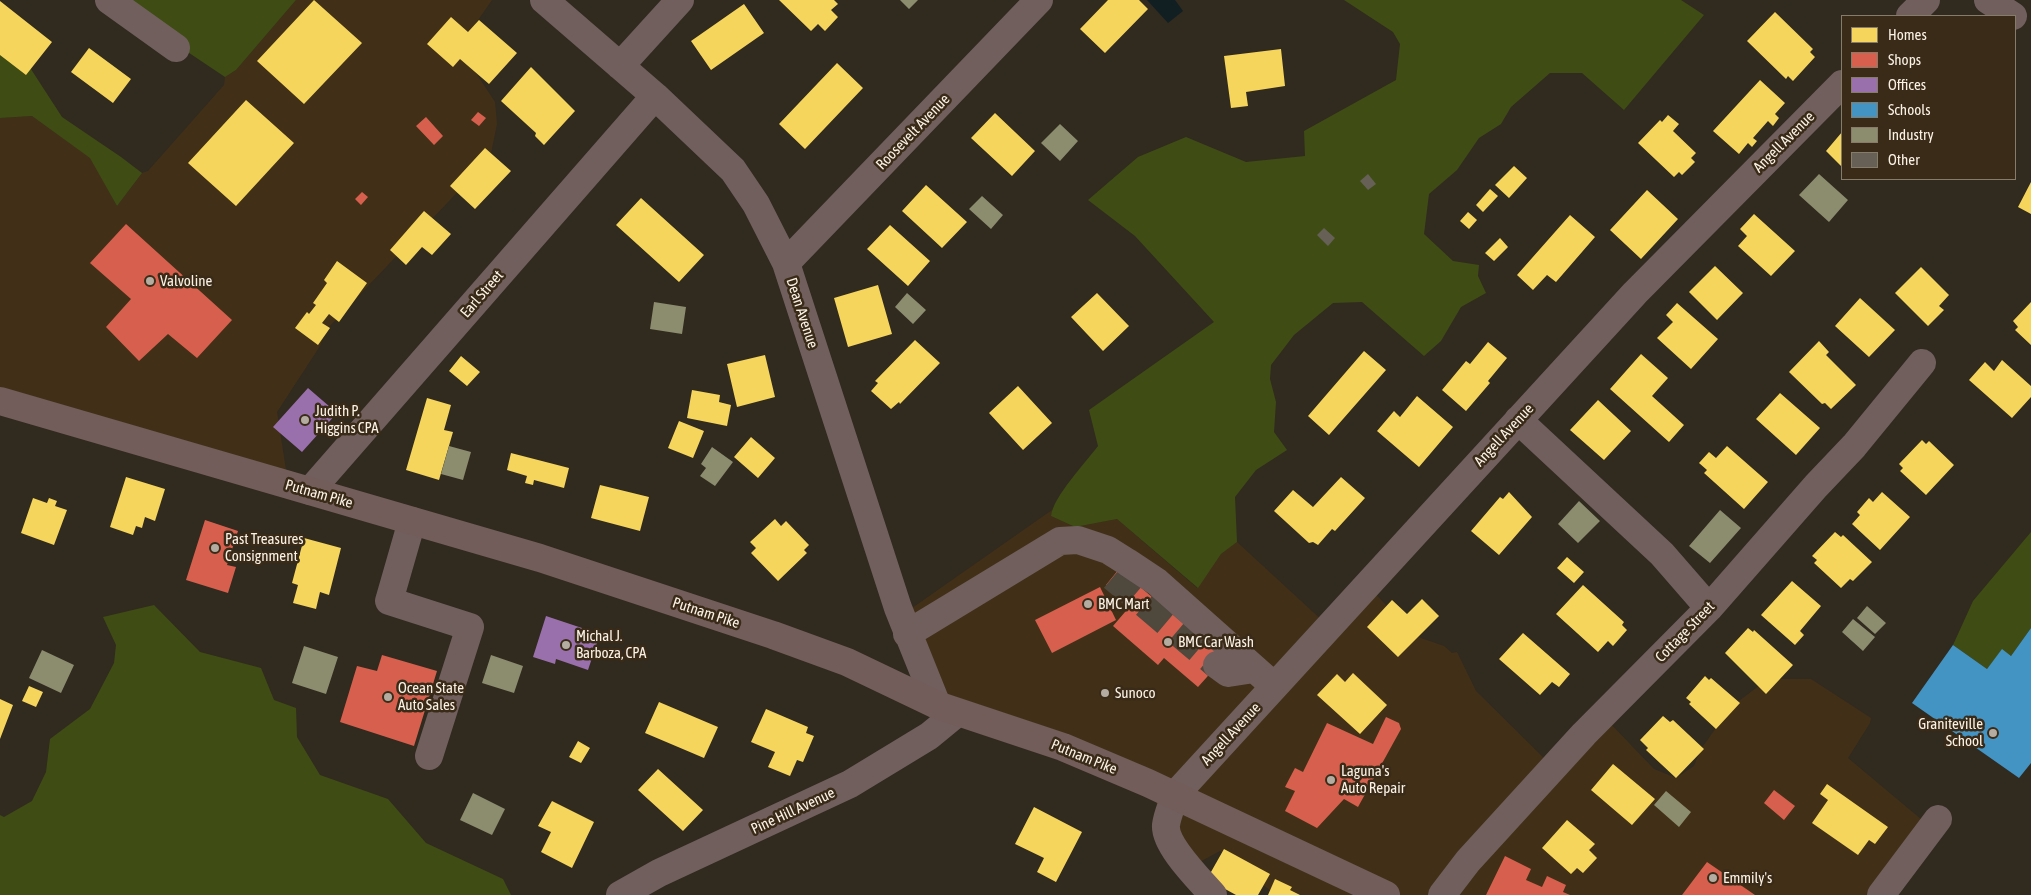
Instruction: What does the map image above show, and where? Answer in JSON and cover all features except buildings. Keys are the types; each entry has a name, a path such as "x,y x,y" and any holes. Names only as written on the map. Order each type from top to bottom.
{"main road":[{"name":"Putnam Pike","path":"0,401 540,558 773,635 847,662 947,709 1063,747 1175,795 1386,895"}],"street":[{"path":"109,0 176,48"},
{"name":"Dean Avenue","path":"544,0 655,96 733,170 756,204 786,263 907,634 947,709"},
{"path":"620,66 680,0"},
{"name":"Roosevelt Avenue","path":"786,263 1039,0"},
{"path":"1911,15 1926,0"},
{"path":"1988,0 2011,15"},
{"path":"2016,18 2031,28"},
{"name":"Angell Avenue","path":"1175,795 1264,678 1518,420 1638,290 1841,85"},
{"name":"Earl Street","path":"310,492 655,96"},
{"name":"Cottage Street","path":"1442,895 1468,861 1584,734 1709,608 1816,486 1854,446 1922,363"},
{"path":"1518,420 1662,554 1709,608"},
{"path":"412,521 389,602 470,627 429,756"},
{"path":"907,634 1060,541 1078,540 1108,550 1157,582 1264,678"},
{"path":"1108,550 1106,566 1113,577"},
{"path":"1217,665 1228,673 1264,678"},
{"name":"Pine Hill Avenue","path":"620,895 659,874 850,784 929,736 947,709"},
{"path":"1175,795 1166,824 1167,835 1213,895"},
{"path":"1881,895 1938,819"}],"shaded area":[{"path":"296,0 492,0 469,33 466,58 495,102 497,124 490,158 326,330 320,346 277,412 289,489 0,409 0,118 32,116 91,158 117,206 142,173 148,171 224,85 225,77 236,70"},
{"path":"1147,0 1175,0 1183,11 1168,23"},
{"path":"1052,510 1051,516 1075,527 1117,519 1197,588 1221,554 1237,542 1326,624 1369,587 1415,636 1444,646 1452,653 1457,652 1476,691 1553,767 1605,718 1654,769 1676,778 1694,766 1701,749 1731,707 1768,679 1811,679 1871,718 1870,723 1848,758 1934,830 1889,895 1276,895 1220,851 1194,865 1161,824 1155,797 952,710 905,613"}],"green space":[{"path":"110,0 296,0 236,70 225,77"},
{"path":"1344,0 1681,0 1704,15 1624,110 1582,73 1550,73 1511,107 1501,124 1479,138 1457,170 1429,194 1424,234 1453,261 1479,265 1478,276 1486,293 1461,307 1441,341 1424,356 1362,302 1333,303 1294,335 1271,365 1270,379 1276,402 1274,432 1287,450 1256,470 1235,497 1237,542 1221,554 1198,588 1117,519 1075,527 1051,516 1057,499 1098,446 1089,410 1214,322 1135,236 1088,200 1138,157 1186,137 1246,162 1305,156 1304,131 1396,80 1400,44 1393,32"},
{"path":"0,48 27,63 62,117 142,173 117,206 90,158 32,116 0,118"},
{"path":"2031,532 2031,628 2011,656 2002,650 1987,669 1953,645 1973,601"},
{"path":"154,605 200,652 261,668 274,700 296,708 297,737 320,775 388,799 426,843 503,879 511,895 0,895 0,815 4,817 32,801 46,772 50,739 90,709 114,663 116,645 103,617"}],"tunnel":[{"path":"1113,577 1217,665"}],"place":[{"name":"Valvoline","path":"150,281"},
{"name":"Judith P. Higgins CPA","path":"305,420"},
{"name":"Past Treasures Consignment","path":"215,548"},
{"name":"BMC Mart","path":"1088,604"},
{"name":"BMC Car Wash","path":"1168,642"},
{"name":"Michal J. Barboza, CPA","path":"566,645"},
{"name":"Sunoco","path":"1105,693"},
{"name":"Ocean State Auto Sales","path":"388,697"},
{"name":"Graniteville School","path":"1993,733"},
{"name":"Laguna's Auto Repair","path":"1331,780"},
{"name":"Emmily's","path":"1713,878"}]}
